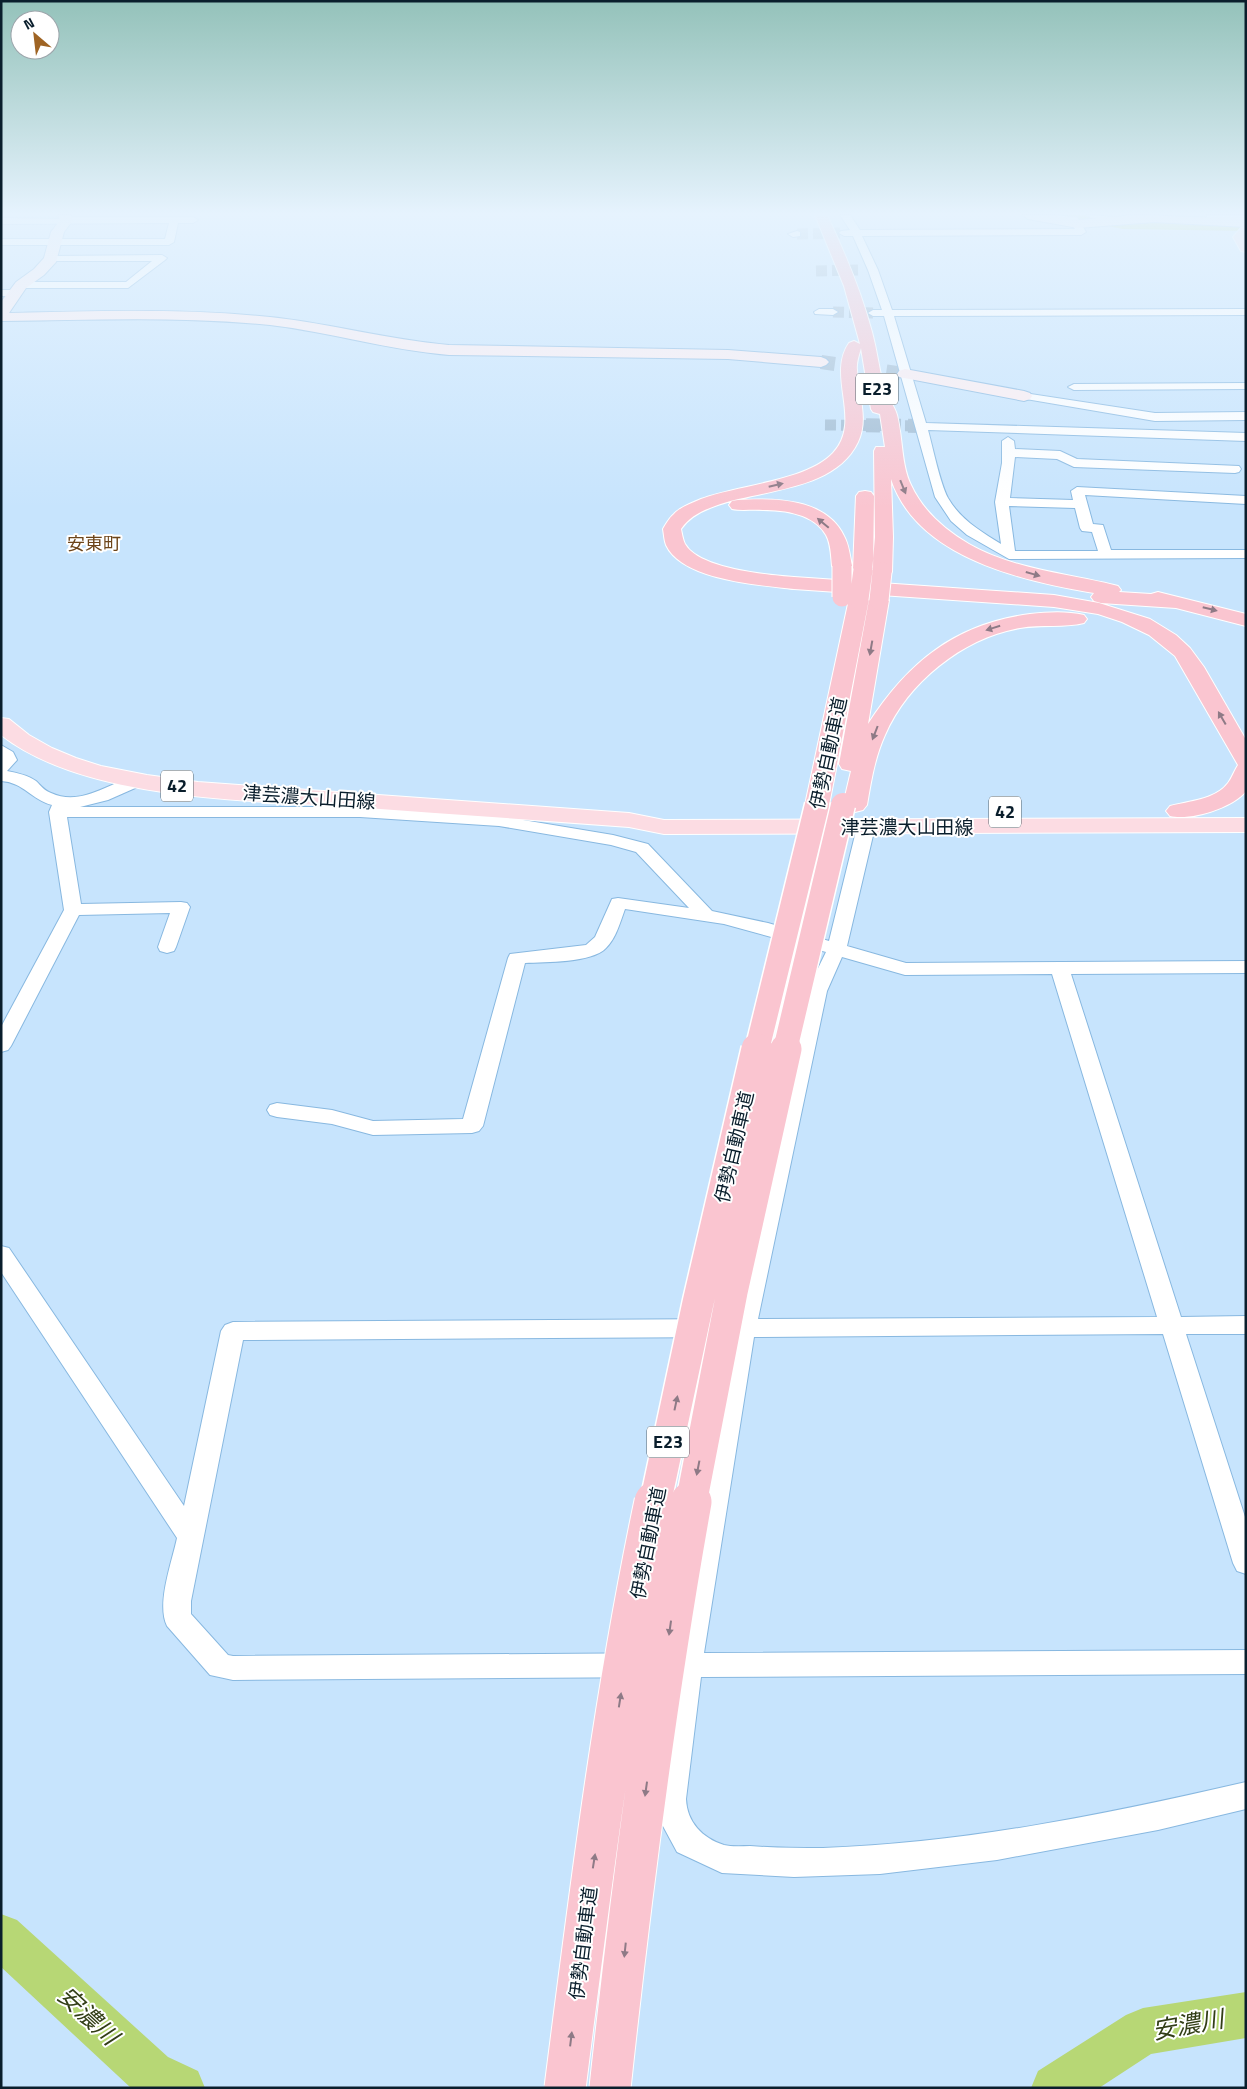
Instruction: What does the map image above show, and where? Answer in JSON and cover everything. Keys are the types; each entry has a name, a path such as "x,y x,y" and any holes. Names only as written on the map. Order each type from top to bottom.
{"highway":[{"name":"E23","path":"844,312 854,346 865,440"},
{"name":"伊勢自動車道","path":"565,2088 592,1874 638,1584 698,1303 754,1062 845,811 840,696 860,599 884,537 882,436 877,390 861,312"},
{"path":"854,346 849,370 855,419 850,440 841,455 829,465 800,479 721,498 692,508 680,516 672,530 674,542 682,552 707,567 758,579 1030,598 1083,605 1114,613 1144,624 1170,639 1189,660 1246,761"},
{"path":"877,390 886,407 897,468 907,496 918,513 935,529 969,550 1018,570 1080,586 1176,602 1246,620"},
{"name":"伊勢自動車道","path":"866,478 872,571"},
{"path":"860,599 842,566 836,538 829,528 816,517 788,507 748,504 715,509 694,518 686,532 688,543 709,560 738,569 765,574 1176,602"},
{"name":"伊勢自動車道","path":"610,2088 633,1877 675,1589 729,1304 802,973 845,811 860,599"},
{"path":"845,811 879,724 915,677 945,651 972,636 988,629 1020,621 1050,618 1090,620 1135,631 1189,660"},
{"path":"1178,811 1215,803 1229,797 1242,782 1246,770"}],"main road":[{"name":"津芸濃大山田線","path":"1,724 26,742 55,757 100,772 136,781 363,806 629,820 664,826 845,811 1246,825"},
{"name":"津芸濃大山田線","path":"629,820 660,816 747,818 866,816 917,812 1178,811 1246,813"}],"street":[{"path":"873,313 1072,312"},
{"path":"888,313 922,426 933,471 946,506 972,532 1009,555 1246,554"},
{"path":"1,318 141,315 208,317 286,323 399,344 448,350 721,354 821,362"},
{"path":"905,374 1024,396 1058,396 1155,417 1246,416"},
{"path":"1074,387 1246,386"},
{"path":"922,426 1246,438"},
{"path":"1003,428 1007,433 1010,453 1002,502 1009,555"},
{"path":"1010,453 1060,455 1074,463 1235,468"},
{"path":"1106,555 1098,528 1087,528 1077,491 1246,500"},
{"path":"1002,502 1081,504"},
{"path":"1,750 7,755 9,760 1,768"},
{"path":"1,776 27,782 43,796 58,805 363,806 499,821 614,840 642,848 707,916"},
{"path":"58,805 103,796 136,781"},
{"path":"1,1046 73,910 58,805"},
{"path":"845,811 837,948 817,991 744,1328 688,1666 671,1799 672,1815 688,1842 722,1859 794,1863 880,1860 997,1846 1158,1816 1246,1795"},
{"path":"629,820 630,844"},
{"path":"277,1110 332,1117 386,1129 472,1126 517,958 575,953 597,948 618,903 707,916 761,927 905,968 1246,966"},
{"path":"73,910 181,907 167,947"},
{"path":"1060,968 1246,1564"},
{"path":"1,1254 191,1538"},
{"path":"1246,1325 234,1331 177,1602 177,1618 220,1666 233,1668 1246,1662"}],"waterway":[{"name":"安濃川","path":"1,1936 151,2074 181,2088"},
{"name":"安濃川","path":"1055,2088 1143,2032 1246,2015"}],"tunnel":[{"path":"852,312 873,313"},
{"path":"821,362 905,374"},
{"path":"825,425 921,426 845,425"}],"district":[{"name":"安東町","path":"94,544"}]}
